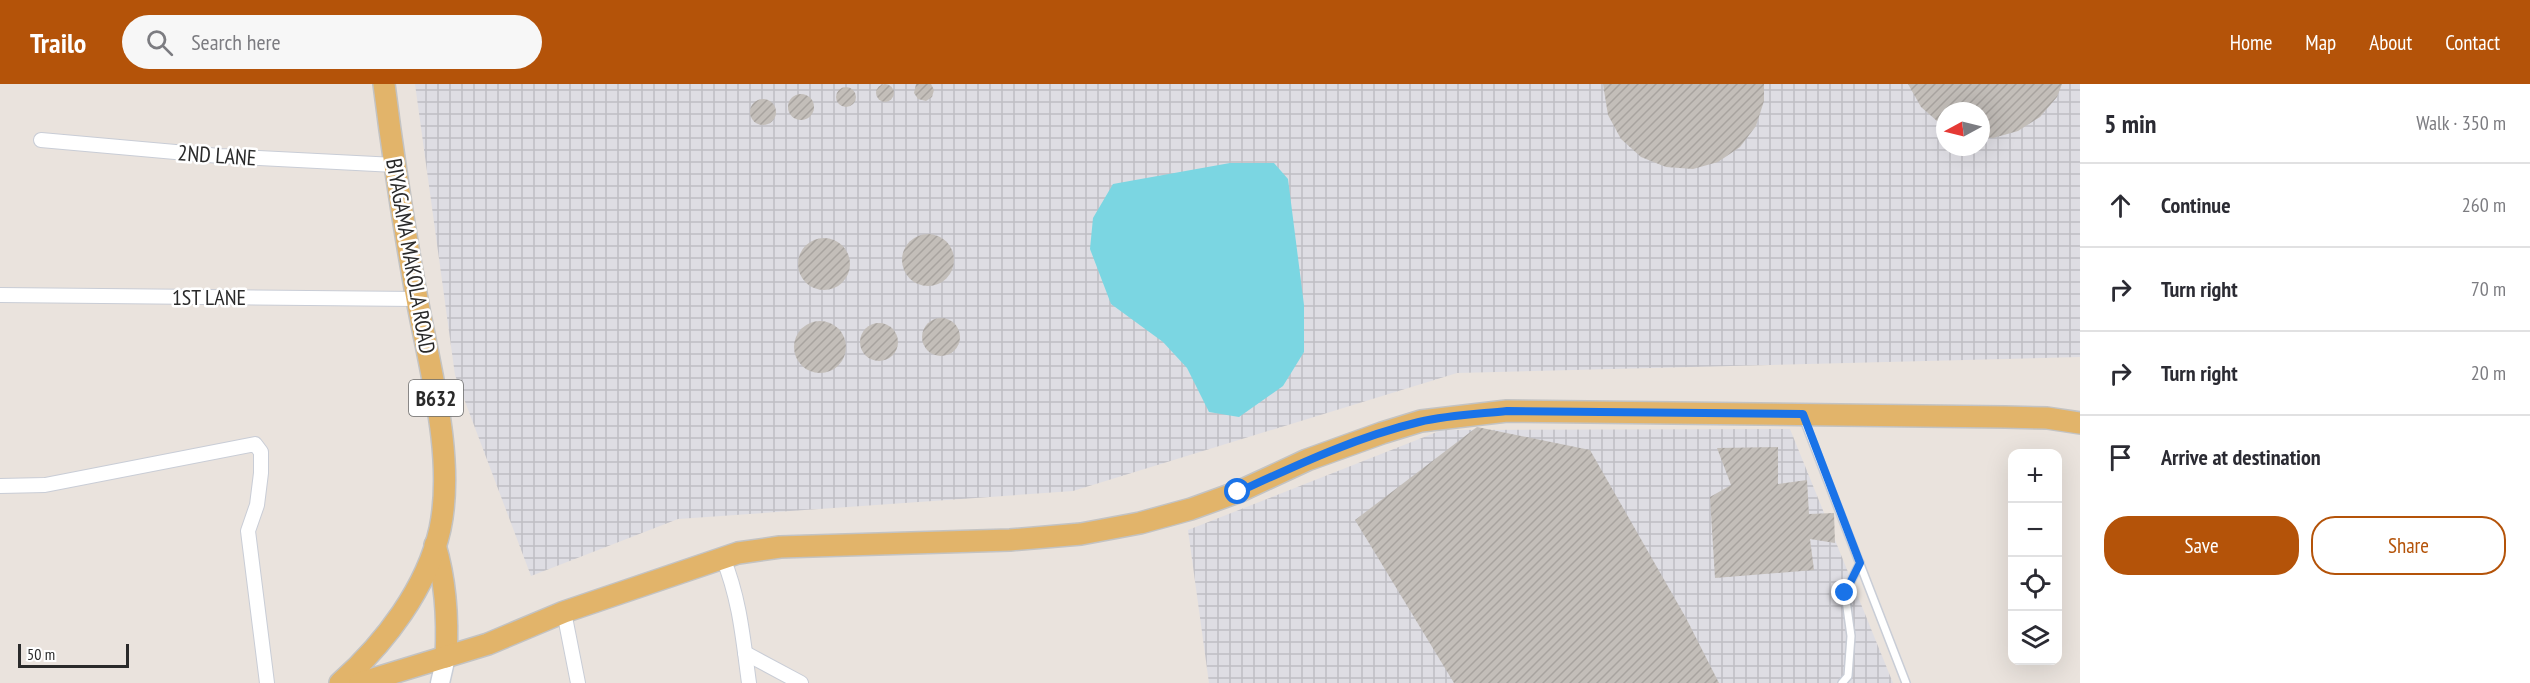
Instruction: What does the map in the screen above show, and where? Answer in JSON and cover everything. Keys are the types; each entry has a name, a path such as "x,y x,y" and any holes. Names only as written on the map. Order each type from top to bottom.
{"main road":[{"name":"BIYAGAMA MAKOLA ROAD","path":"340,683 370,654 419,583 435,546 442,515 444,472 438,409 394,165 384,84"},
{"path":"360,683 488,644 564,612 738,553 780,547 1022,539 1081,534 1140,523 1200,506 1307,460 1382,433 1421,422 1460,415 1507,411 1803,414 2047,418 2080,423"},
{"path":"435,546 444,585 446,657"}],"street":[{"name":"2ND LANE","path":"41,140 220,156 394,165"},
{"name":"1ST LANE","path":"0,295 417,298"},
{"path":"0,486 45,485 255,444 261,452 260,481 257,505 248,531 267,683"},
{"path":"723,558 735,586 749,683"},
{"path":"564,612 578,683"},
{"path":"745,653 801,683"},
{"path":"440,683 446,657"}],"lane":[{"path":"1803,414 1906,683"},
{"path":"1842,683 1848,676 1851,636 1845,593 1860,563"}],"shaded area":[{"path":"415,84 2080,84 2080,357 1457,373 1073,491 678,519 531,576 455,375"},
{"path":"1790,429 1893,683 1209,683 1188,530 1442,430"}],"water":[{"path":"1230,163 1274,163 1288,179 1304,305 1304,352 1283,386 1239,417 1209,412 1187,368 1163,342 1111,304 1090,249 1093,218 1113,184"}],"building":[{"path":"881,84 889,84 894,89 892,100 881,102 876,97 876,89"},
{"path":"916,84 931,84 934,90 932,97 926,101 918,99 914,93"},
{"path":"1603,84 1764,84 1764,101 1756,126 1740,147 1718,162 1693,169 1666,167 1641,157 1621,139 1608,115"},
{"path":"1908,84 2062,84 2057,97 2040,117 2018,131 1993,138 1990,138 1990,102 1936,102 1936,120 1921,107"},
{"path":"846,87 853,90 856,97 853,104 846,107 839,104 836,97 839,90"},
{"path":"801,94 810,98 814,107 810,116 801,120 792,116 788,107 792,98"},
{"path":"763,99 772,103 776,112 772,121 763,125 754,121 750,112 754,103"},
{"path":"923,234 933,234 947,241 954,260 947,279 933,286 923,286 913,282 906,275 902,265 902,255 906,245 913,238"},
{"path":"819,238 829,238 843,245 850,264 843,283 829,290 819,290 809,286 802,279 798,269 798,259 802,249 809,242"},
{"path":"941,318 954,324 960,337 954,350 941,356 928,350 922,337 928,324"},
{"path":"815,321 825,321 839,328 846,347 839,366 825,373 815,373 805,369 798,362 794,352 794,342 798,332 805,325"},
{"path":"879,323 886,324 892,329 897,335 897,349 892,355 886,360 879,361 872,360 866,355 861,349 860,342 861,335 866,329 872,324"},
{"path":"1477,427 1590,450 1686,618 1719,683 1454,683 1355,520"},
{"path":"1778,447 1778,484 1807,480 1809,514 1834,513 1835,543 1810,539 1814,570 1715,578 1710,497 1731,485 1717,448"}],"route":[{"path":"1238,492 1307,460 1347,445 1421,422 1460,415 1507,411 1803,414 1860,563 1845,593"}]}
